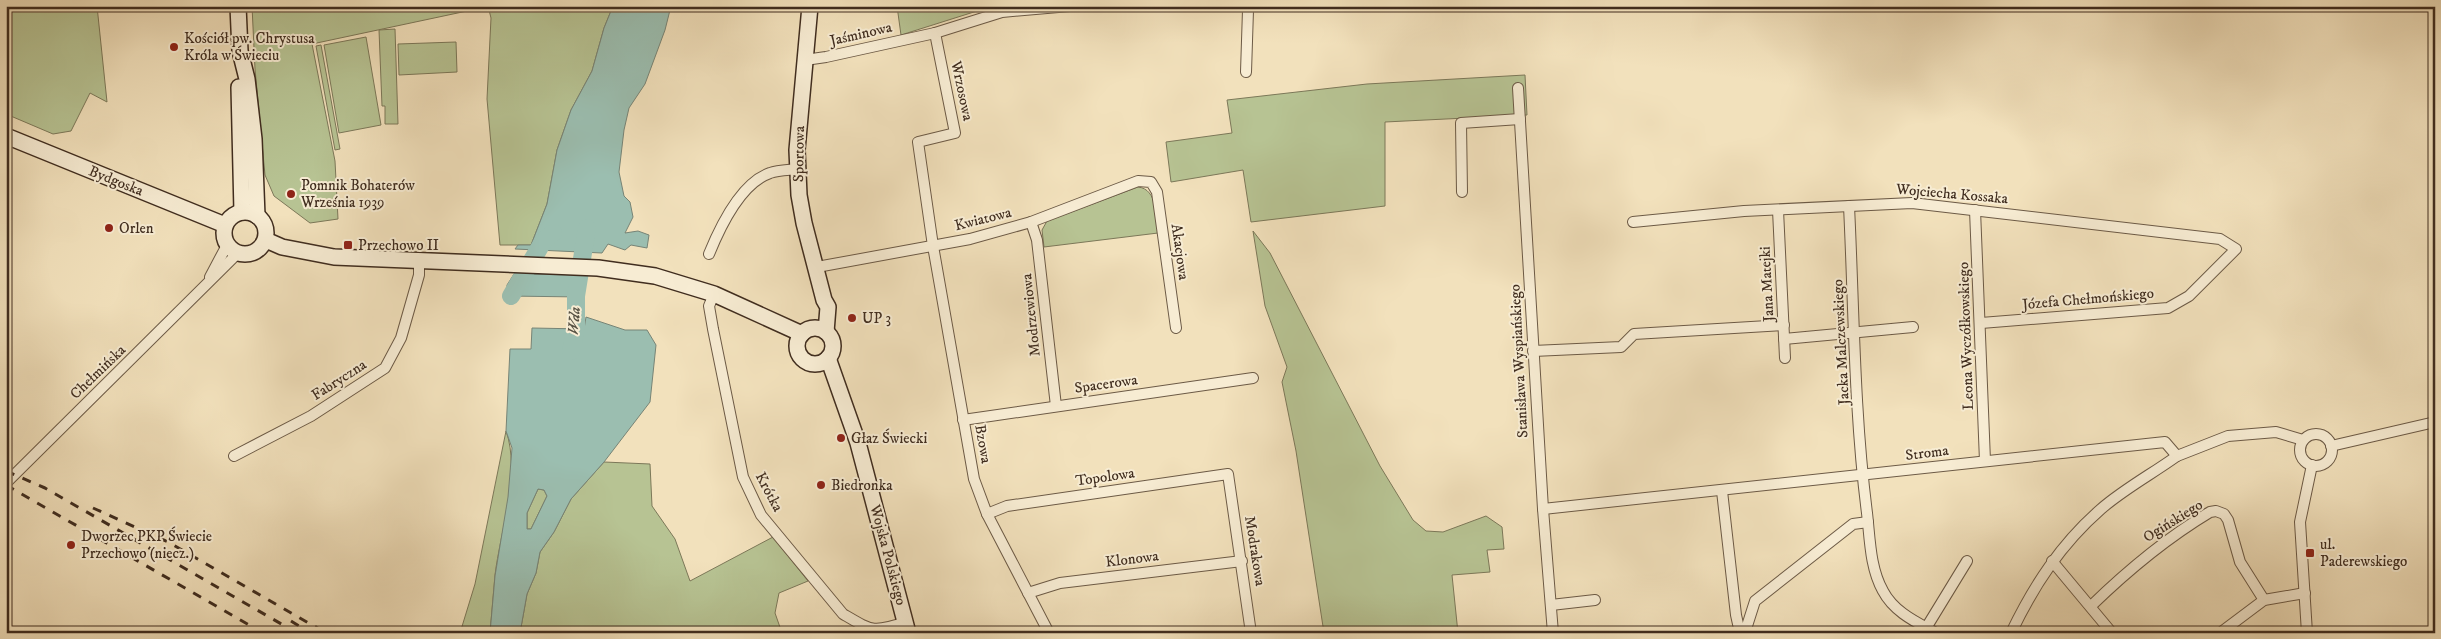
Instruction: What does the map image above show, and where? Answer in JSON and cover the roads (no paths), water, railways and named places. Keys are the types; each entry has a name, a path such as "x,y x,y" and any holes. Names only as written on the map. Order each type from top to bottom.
{"street":[{"path":"238,6 240,51 247,79 254,139 257,216"},
{"name":"Sportowa","path":"810,6 797,169 804,223 817,267 824,300 810,334"},
{"name":"Jaśminowa","path":"805,60 826,58 935,33 1002,12 1022,8 1070,6"},
{"path":"1245,6 1248,10 1246,72"},
{"name":"Wrzosowa","path":"933,246 918,142 955,133 935,33"},
{"path":"240,51 237,65 242,137 242,212"},
{"name":"Stanisława Wyspiańskiego","path":"1518,88 1543,509 1553,633"},
{"path":"1462,192 1461,123 1520,119"},
{"name":"Bydgoska","path":"6,136 225,225"},
{"path":"709,254 729,213 753,181 771,172 797,169"},
{"name":"Kwiatowa","path":"817,267 970,239 1031,222 1138,181 1151,182"},
{"name":"Akacjowa","path":"1151,182 1157,192 1176,328"},
{"name":"Wojciecha Kossaka","path":"1633,222 1744,211 1912,203 2220,239 2236,250"},
{"name":"Jacka Malczewskiego","path":"1849,206 1862,476 1874,565 1884,592 1900,612 1929,631"},
{"name":"Jana Matejki","path":"1778,210 1785,358"},
{"name":"Leona Wyczółkowskiego","path":"1975,210 1985,461"},
{"path":"242,212 250,212 257,216 265,226 266,240 258,251 251,254 233,249 224,232 225,225 235,215 242,212"},
{"name":"Modrzewiowa","path":"1031,222 1038,240 1056,406"},
{"path":"266,240 282,247 334,257 619,270 654,276 714,294 762,318 833,344 822,361"},
{"name":"Bzowa","path":"933,246 974,478 987,514 1049,633"},
{"name":"Chełmińska","path":"6,483 148,343 208,280 218,259 233,249"},
{"name":"Józefa Chełmońskiego","path":"1981,323 2168,308 2189,296 2236,250"},
{"name":"Fabryczna","path":"234,456 311,416 385,368 401,338 419,275 419,261"},
{"name":"Krótka","path":"714,294 709,306 713,330 743,477 753,502 761,515 843,614 858,623 879,630 907,627"},
{"path":"1534,351 1621,347 1634,334 1784,325"},
{"path":"1784,339 1855,334 1913,327"},
{"name":"Wojska Polskiego","path":"810,334 802,359 822,361 838,392 858,443 907,627"},
{"name":"Spacerowa","path":"964,420 1253,378"},
{"path":"2331,446 2435,422"},
{"path":"2011,633 2025,604 2052,561 2067,542 2101,509 2177,456 2228,436 2276,432 2303,440 2315,434 2322,435 2331,446 2330,456 2327,461 2318,466 2312,465 2302,458 2300,452 2303,440"},
{"name":"Stroma","path":"1543,509 2165,442 2177,456"},
{"path":"2307,633 2300,522 2312,465"},
{"name":"Topolowa","path":"987,514 1007,506 1228,474"},
{"name":"Modrakowa","path":"1228,474 1251,633"},
{"path":"1722,491 1736,615 1740,633"},
{"name":"Ogińskiego","path":"2091,606 2125,572 2158,546 2210,512 2216,511 2224,514 2228,520 2240,562 2264,600"},
{"path":"1740,633 1747,626 1755,600 1853,524 1868,522"},
{"name":"Klonowa","path":"1028,593 1060,583 1242,561"},
{"path":"1929,631 1967,561"},
{"path":"2052,561 2112,633"},
{"path":"2220,633 2264,600 2305,593"},
{"path":"1551,605 1595,600"}],"waterway":[{"name":"Wda","path":"571,351 576,329 576,296 587,228"},
{"path":"511,296 544,240 553,233"}],"railway":[{"path":"6,471 45,488 297,633"},
{"path":"6,485 263,633"},
{"path":"93,508 168,542 326,633"},
{"path":"291,621 310,633"}],"place":[{"name":"Kościół pw. Chrystusa Króla w Świeciu","path":"174,47"},
{"name":"Pomnik Bohaterów Września 1939","path":"291,194"},
{"name":"Orlen","path":"109,228"},
{"name":"Przechowo II","path":"348,245"},
{"name":"UP 3","path":"852,318"},
{"name":"Głaz Świecki","path":"841,438"},
{"name":"Biedronka","path":"821,485"},
{"name":"Dworzec PKP Świecie Przechowo (niecz.)","path":"71,545"},
{"name":"ul. Paderewskiego","path":"2310,553"}]}
